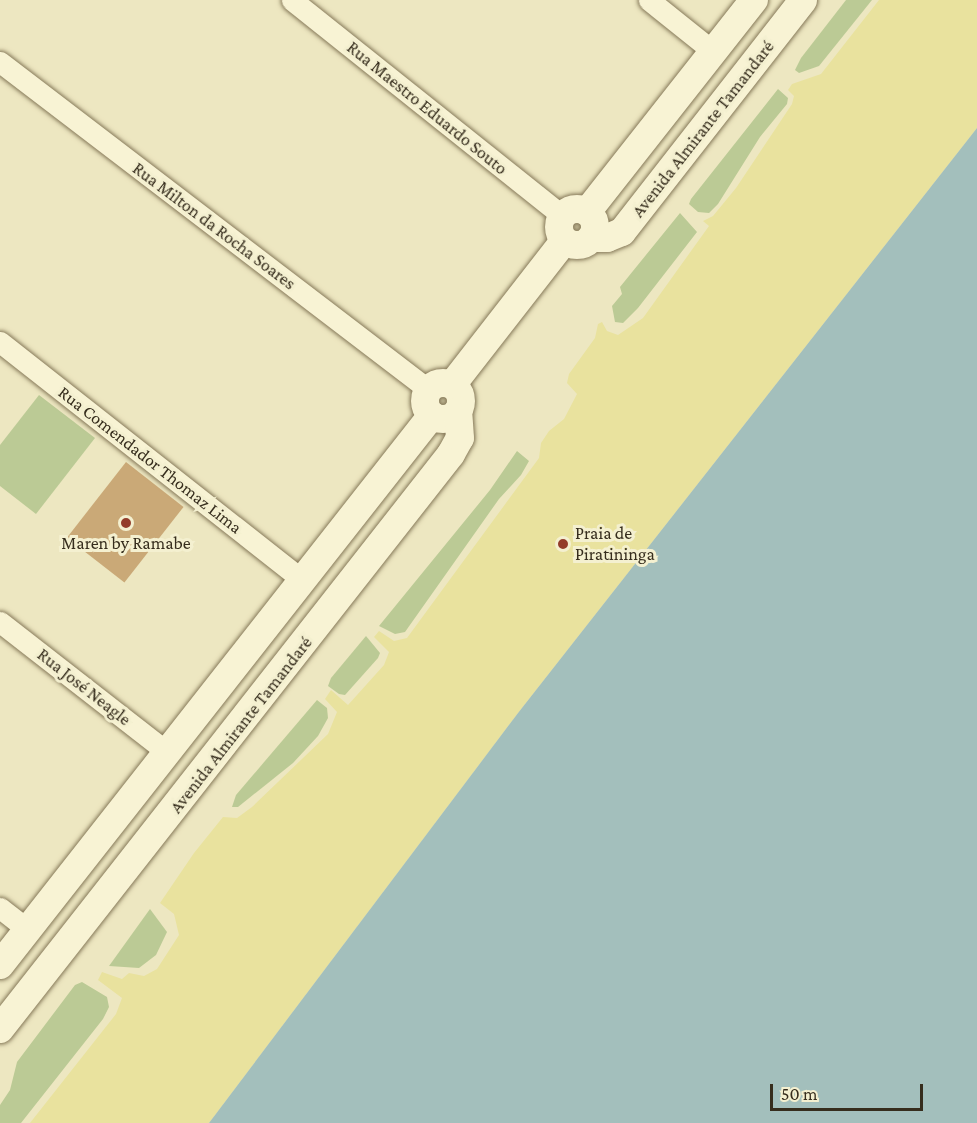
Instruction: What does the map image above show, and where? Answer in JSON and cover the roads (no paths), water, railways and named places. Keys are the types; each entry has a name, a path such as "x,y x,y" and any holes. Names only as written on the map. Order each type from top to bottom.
{"street":[{"name":"Rua Maestro Eduardo Souto","path":"292,0 576,227"},
{"path":"648,0 714,52"},
{"path":"0,965 300,578 443,400 754,0"},
{"name":"Avenida Almirante Tamandaré","path":"576,227 606,238 622,232 803,0"},
{"name":"Rua Milton da Rocha Soares","path":"0,62 443,400"},
{"name":"Rua Comendador Thomaz Lima","path":"0,342 300,578"},
{"name":"Avenida Almirante Tamandaré","path":"0,1029 452,454 460,438 443,400"},
{"name":"Rua José Neagle","path":"0,622 167,752"},
{"path":"0,908 28,930"}],"water":[{"path":"977,128 977,1123 209,1123 518,713"}],"place":[{"name":"Maren by Ramabe","path":"126,523"},
{"name":"Praia de Piratininga","path":"563,544"}]}
